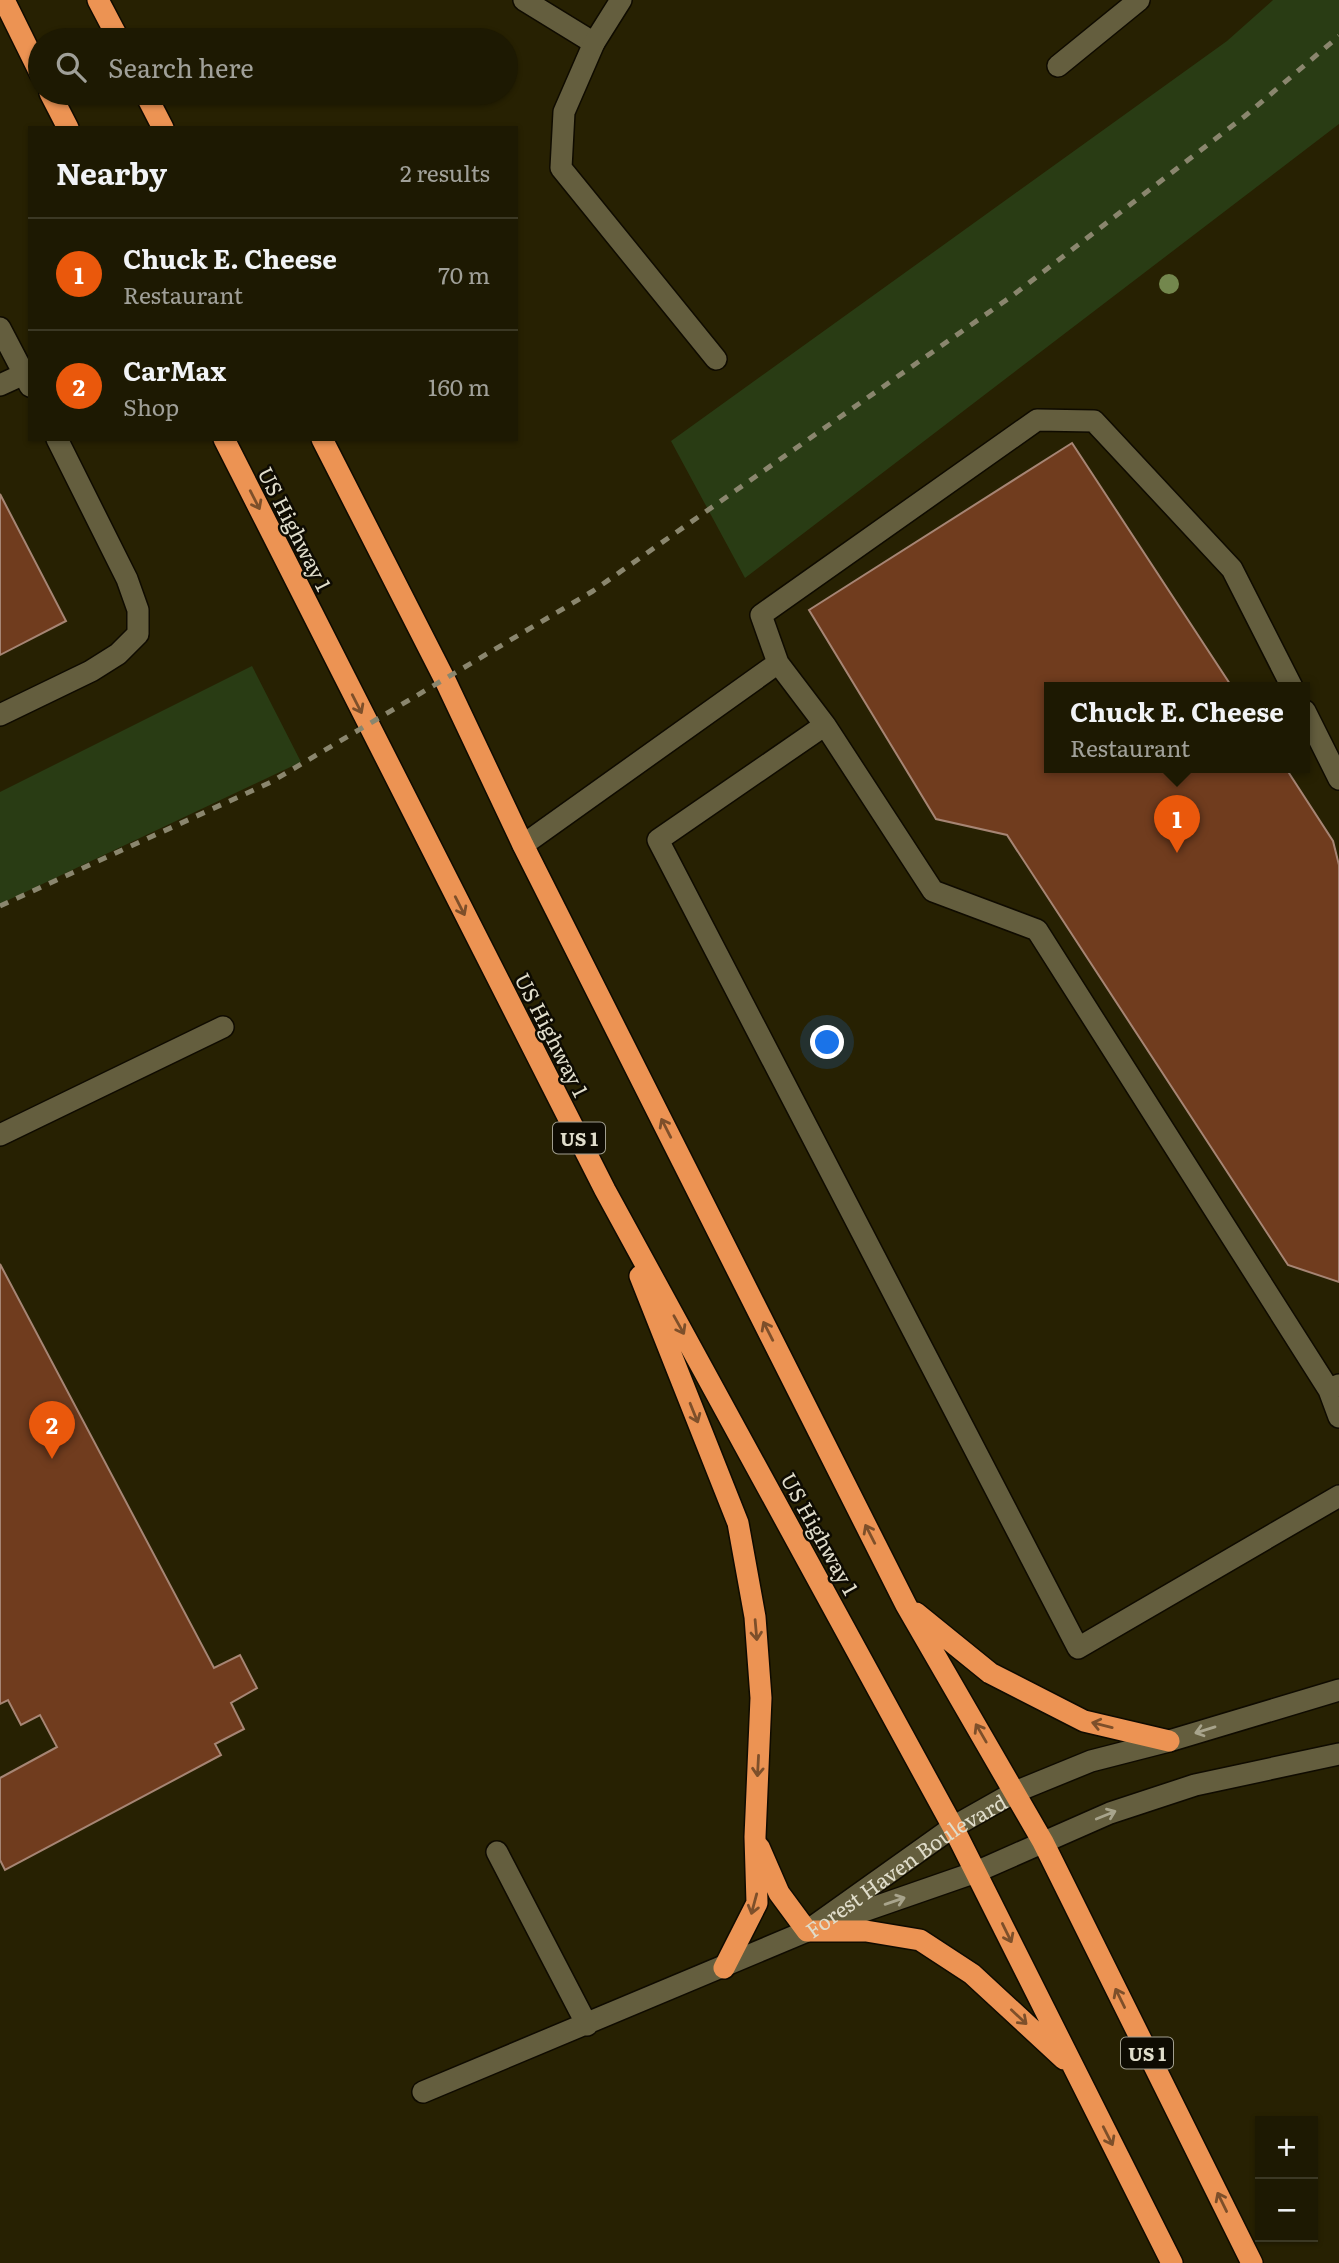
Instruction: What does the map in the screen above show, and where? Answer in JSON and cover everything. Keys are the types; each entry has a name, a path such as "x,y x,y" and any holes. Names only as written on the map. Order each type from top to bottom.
{"highway":[{"path":"4,0 28,49"},
{"path":"98,0 112,28"},
{"path":"56,105 67,126"},
{"path":"151,105 162,126"},
{"name":"US Highway 1","path":"225,441 605,1190 953,1827"},
{"name":"US 1","path":"323,441 445,680 523,845 906,1605 1043,1842 1252,2263"},
{"path":"605,1190 738,1523 755,1617 761,1698 755,1837 757,1903 724,1968"},
{"path":"906,1605 990,1673 1084,1721 1169,1741"},
{"name":"US 1","path":"953,1827 1172,2263"},
{"path":"755,1837 779,1893 807,1931 866,1931 920,1940 972,1974 1074,2067"}],"street":[{"path":"524,0 594,43"},
{"path":"621,0 594,43 564,112 561,168 716,359"},
{"path":"1058,66 1139,0"},
{"path":"0,328 27,380 0,385"},
{"path":"1289,682 1232,569 1094,421 1037,420 761,615 778,663 825,725 933,891 1037,930 1334,1387 1339,1418"},
{"path":"0,715 91,671 118,654 138,634 138,610 127,579 58,441"},
{"path":"523,845 778,663"},
{"path":"1310,721 1339,779"},
{"path":"825,725 658,840 1078,1648 1339,1496"},
{"path":"0,1135 223,1027"},
{"name":"Forest Haven Boulevard","path":"807,1931 953,1827 1015,1792 1091,1761 1169,1741 1339,1690"},
{"name":"Forest Haven Boulevard","path":"807,1931 976,1872 1110,1813 1195,1785 1339,1754"},
{"path":"497,1852 587,2025"},
{"path":"424,2092 807,1931"}],"green space":[{"path":"1273,0 1339,0 1339,124 745,578 671,441 1227,41"},
{"path":"252,666 301,762 0,904 0,792"}],"building":[{"path":"1072,443 1229,682 1044,682 1044,773 1289,773 1333,841 1339,865 1339,1282 1288,1265 1007,835 936,819 809,610"},
{"path":"0,494 66,621 0,655"},
{"path":"0,1264 214,1668 240,1655 257,1688 231,1703 244,1729 215,1744 221,1755 5,1870 0,1860 0,1778 57,1747 40,1715 21,1725 8,1700 0,1704"}],"railway":[{"path":"0,906 271,782 593,591 1012,296 1245,116 1339,36"}],"place":[{"name":"Chuck E. Cheese","path":"1177,853"},
{"name":"CarMax","path":"52,1459"}]}
